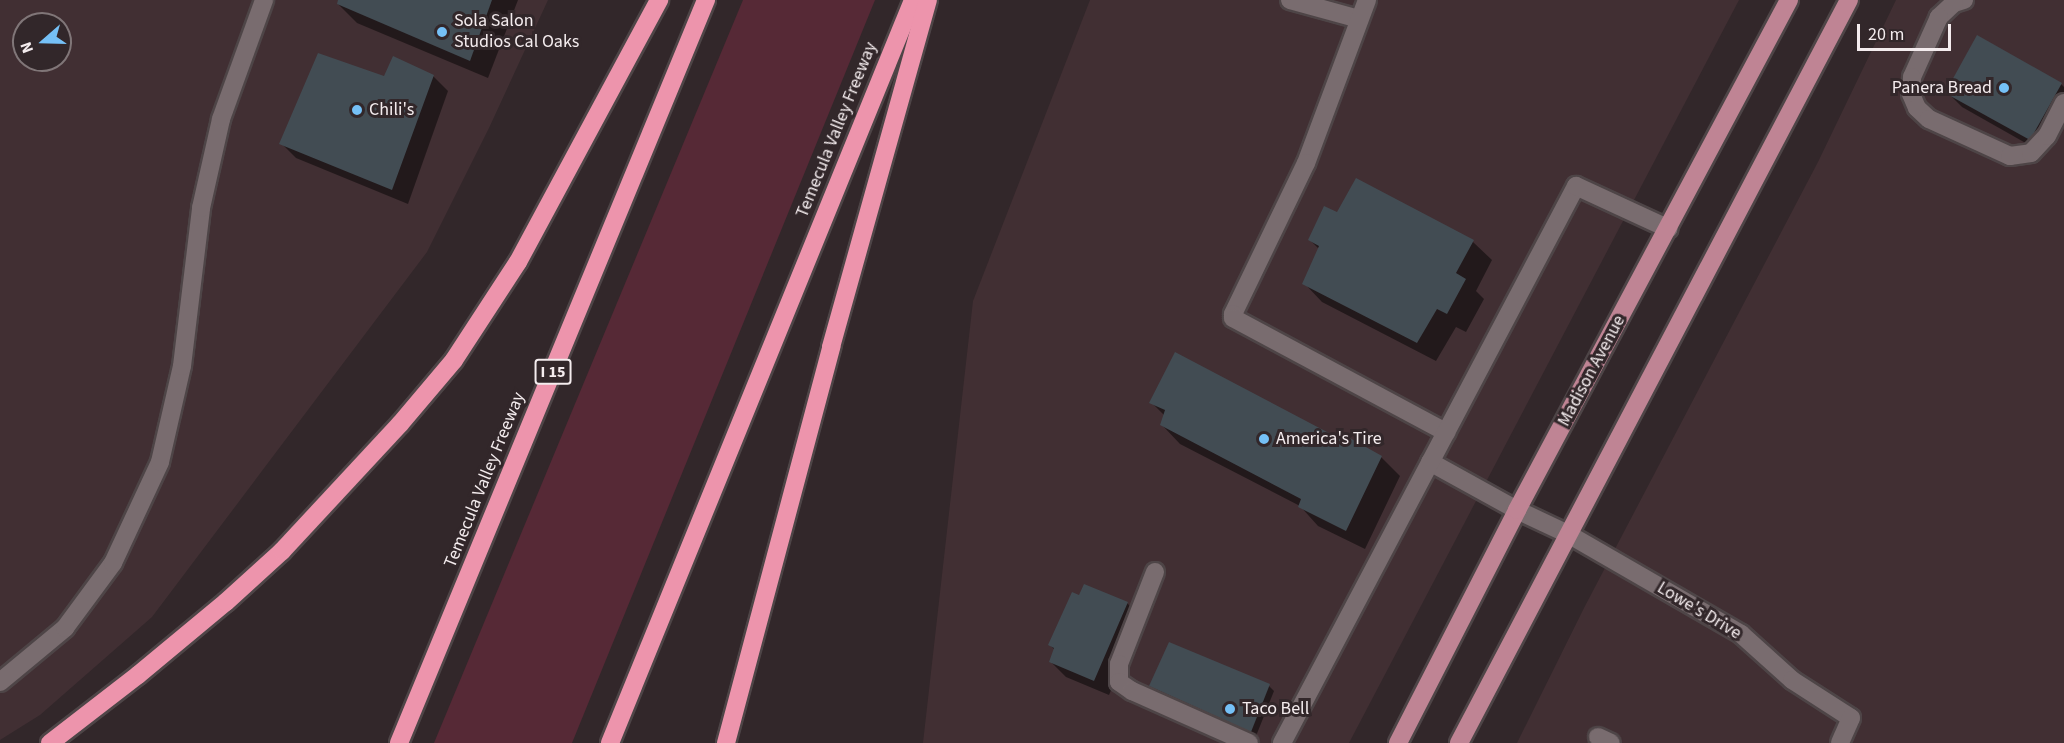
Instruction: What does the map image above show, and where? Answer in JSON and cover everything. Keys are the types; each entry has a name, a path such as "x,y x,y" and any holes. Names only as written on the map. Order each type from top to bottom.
{"highway":[{"path":"50,743 138,675 226,602 282,551 400,424 454,360 518,262 660,0"},
{"name":"Temecula Valley Freeway","path":"399,743 706,0"},
{"name":"Temecula Valley Freeway","path":"610,743 913,0"},
{"path":"726,743 834,336 928,0"}],"main road":[{"name":"Madison Avenue","path":"1398,743 1517,510 1789,0"},
{"path":"1459,743 1849,0"}],"lane":[{"path":"0,682 65,628 113,563 160,462 182,366 201,208 221,119 264,0"},
{"path":"1290,0 1359,19"},
{"path":"1367,0 1306,163 1233,318 1446,432"},
{"path":"1964,0 1954,3 1939,17 1912,76 1911,94 1917,108 1929,119 2010,156 2031,153 2047,136 2064,104"},
{"path":"1282,743 1576,186 1669,228"},
{"name":"Lowe's Drive","path":"1430,462 1517,510 1569,534 1741,634 1792,680 1851,718 1840,743"},
{"path":"1155,572 1119,664 1119,682 1132,691 1249,743"}],"shaded area":[{"path":"0,0 548,0 489,128 427,252 152,617 40,715 0,740"},
{"path":"743,0 875,0 572,743 434,743"},
{"path":"1090,0 1739,0 1349,743 923,743 973,301"},
{"path":"1896,0 2064,0 2064,743 1517,743 1584,608 1818,162"}],"building":[{"name":"Sola Salon Studios Cal Oaks","path":"338,0 492,0 470,61 337,4"},
{"name":"Panera Bread","path":"1977,35 2062,83 2030,140 1945,93"},
{"name":"Chili's","path":"318,53 384,76 393,56 434,75 392,190 279,144"},
{"path":"1356,178 1474,240 1456,273 1466,279 1447,314 1437,309 1417,343 1302,284 1319,246 1308,240 1324,206 1337,212"},
{"name":"America's Tire","path":"1175,352 1346,442 1348,437 1382,456 1346,531 1298,507 1301,499 1160,425 1165,410 1149,403"},
{"path":"1084,584 1128,602 1094,681 1049,662 1054,648 1048,645 1072,592 1079,595"},
{"name":"Taco Bell","path":"1169,642 1270,684 1251,732 1149,686"}],"place":[{"name":"Sola Salon Studios Cal Oaks","path":"442,32"},
{"name":"Panera Bread","path":"2004,88"},
{"name":"Chili's","path":"357,110"},
{"name":"America's Tire","path":"1264,439"},
{"name":"Taco Bell","path":"1230,709"}]}
